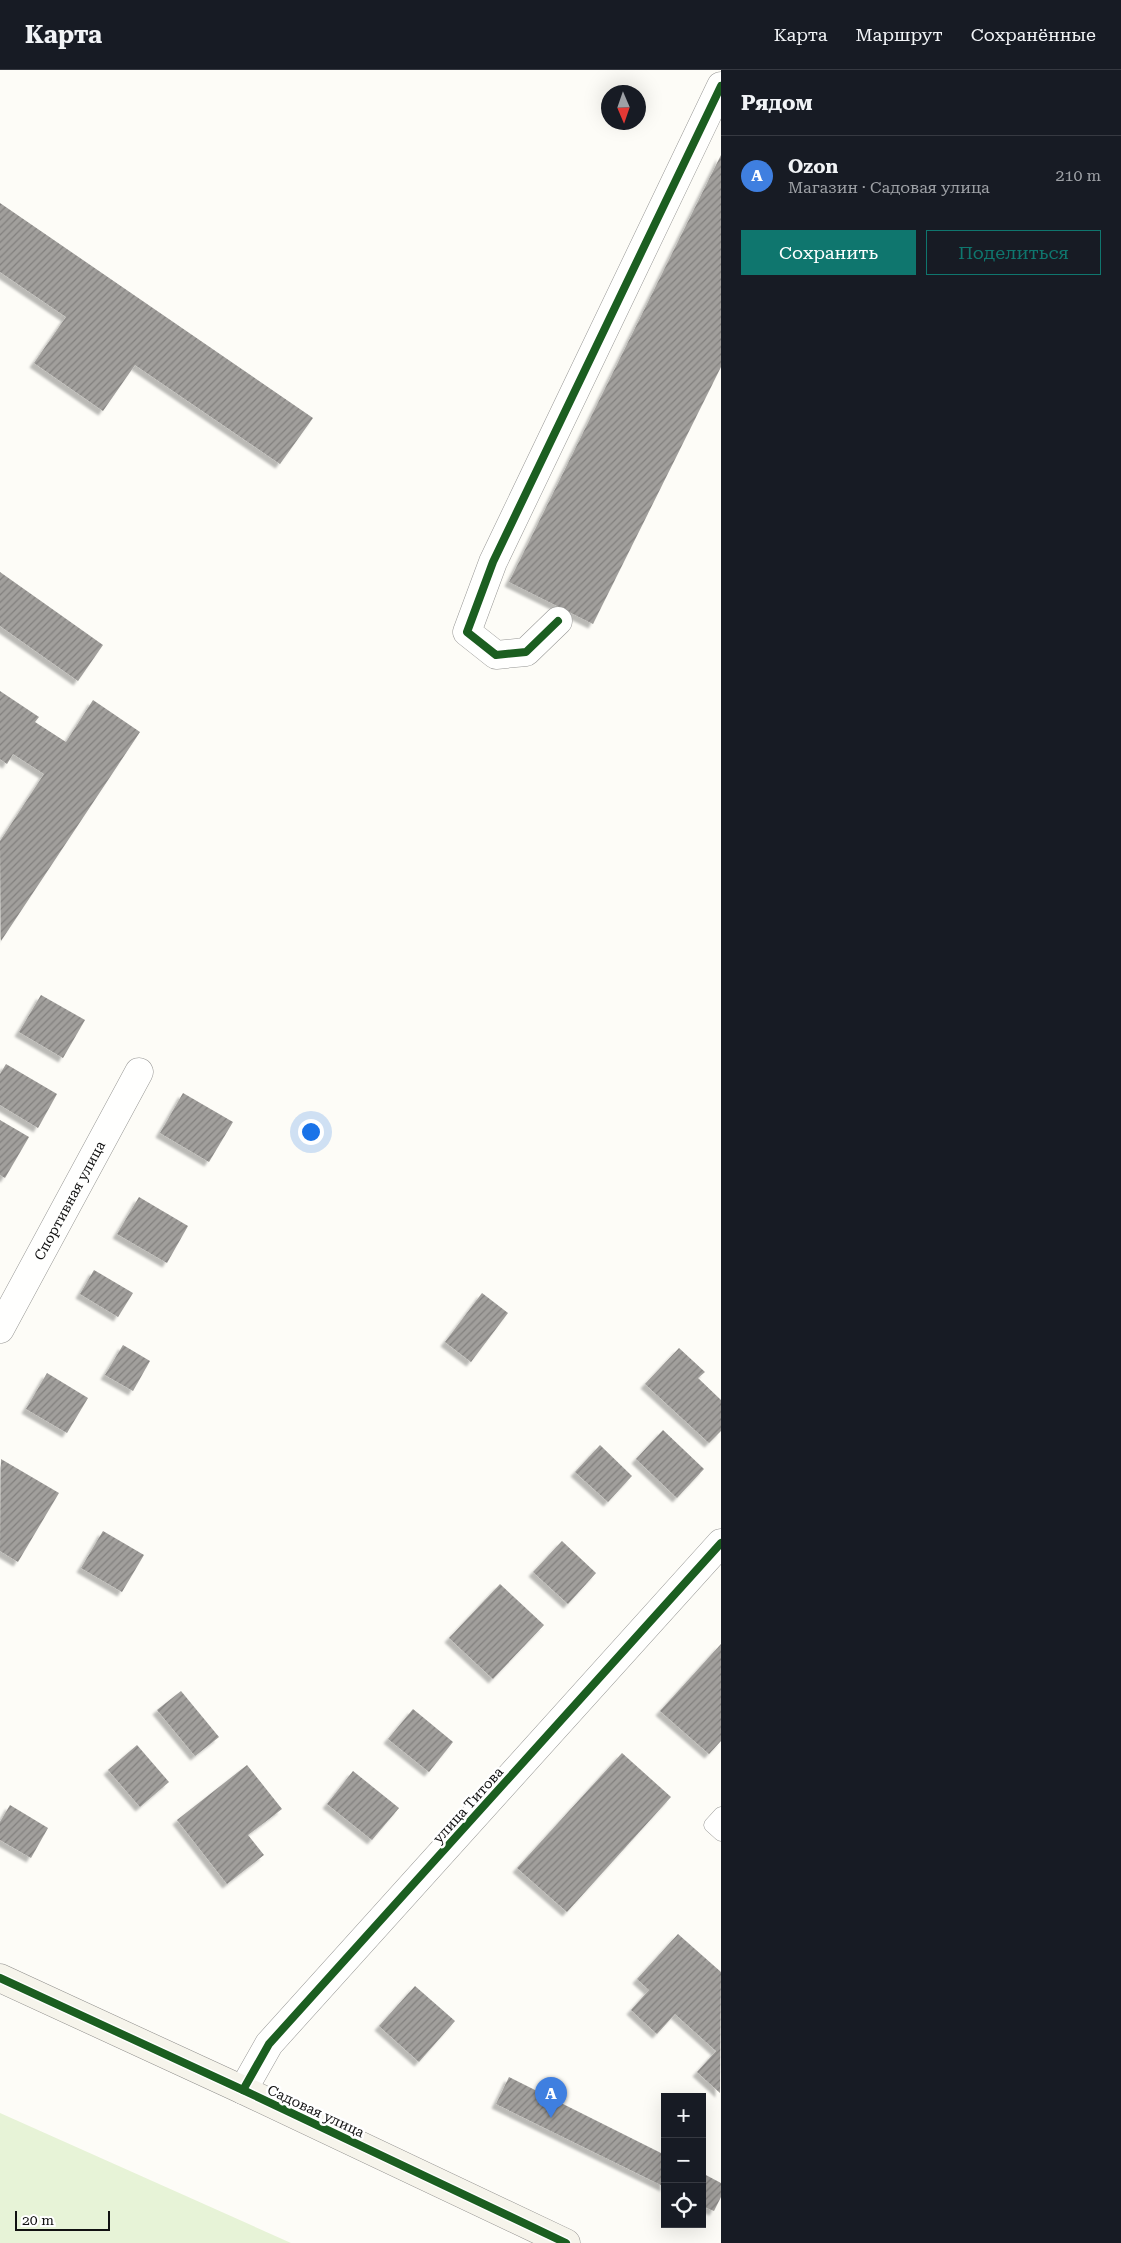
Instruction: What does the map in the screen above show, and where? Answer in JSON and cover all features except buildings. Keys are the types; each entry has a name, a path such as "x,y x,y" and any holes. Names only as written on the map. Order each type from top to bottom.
{"street":[{"path":"558,621 526,652 496,656 467,632 493,562 721,86"},
{"name":"Спортивная улица","path":"0,1329 139,1072"},
{"name":"улица Титова","path":"243,2090 268,2044 721,1543"},
{"name":"Садовая улица","path":"0,1978 243,2090 566,2243"}],"lane":[{"path":"721,1814 711,1825 721,1834"}],"green space":[{"path":"0,2113 291,2243 0,2243"}],"cycle path":[{"path":"558,621 526,652 496,655 467,632 493,562 721,86"},
{"path":"243,2090 269,2044 721,1543"},
{"path":"0,1978 243,2090 566,2243"}],"place":[{"name":"Ozon","path":"551,2118"}]}
